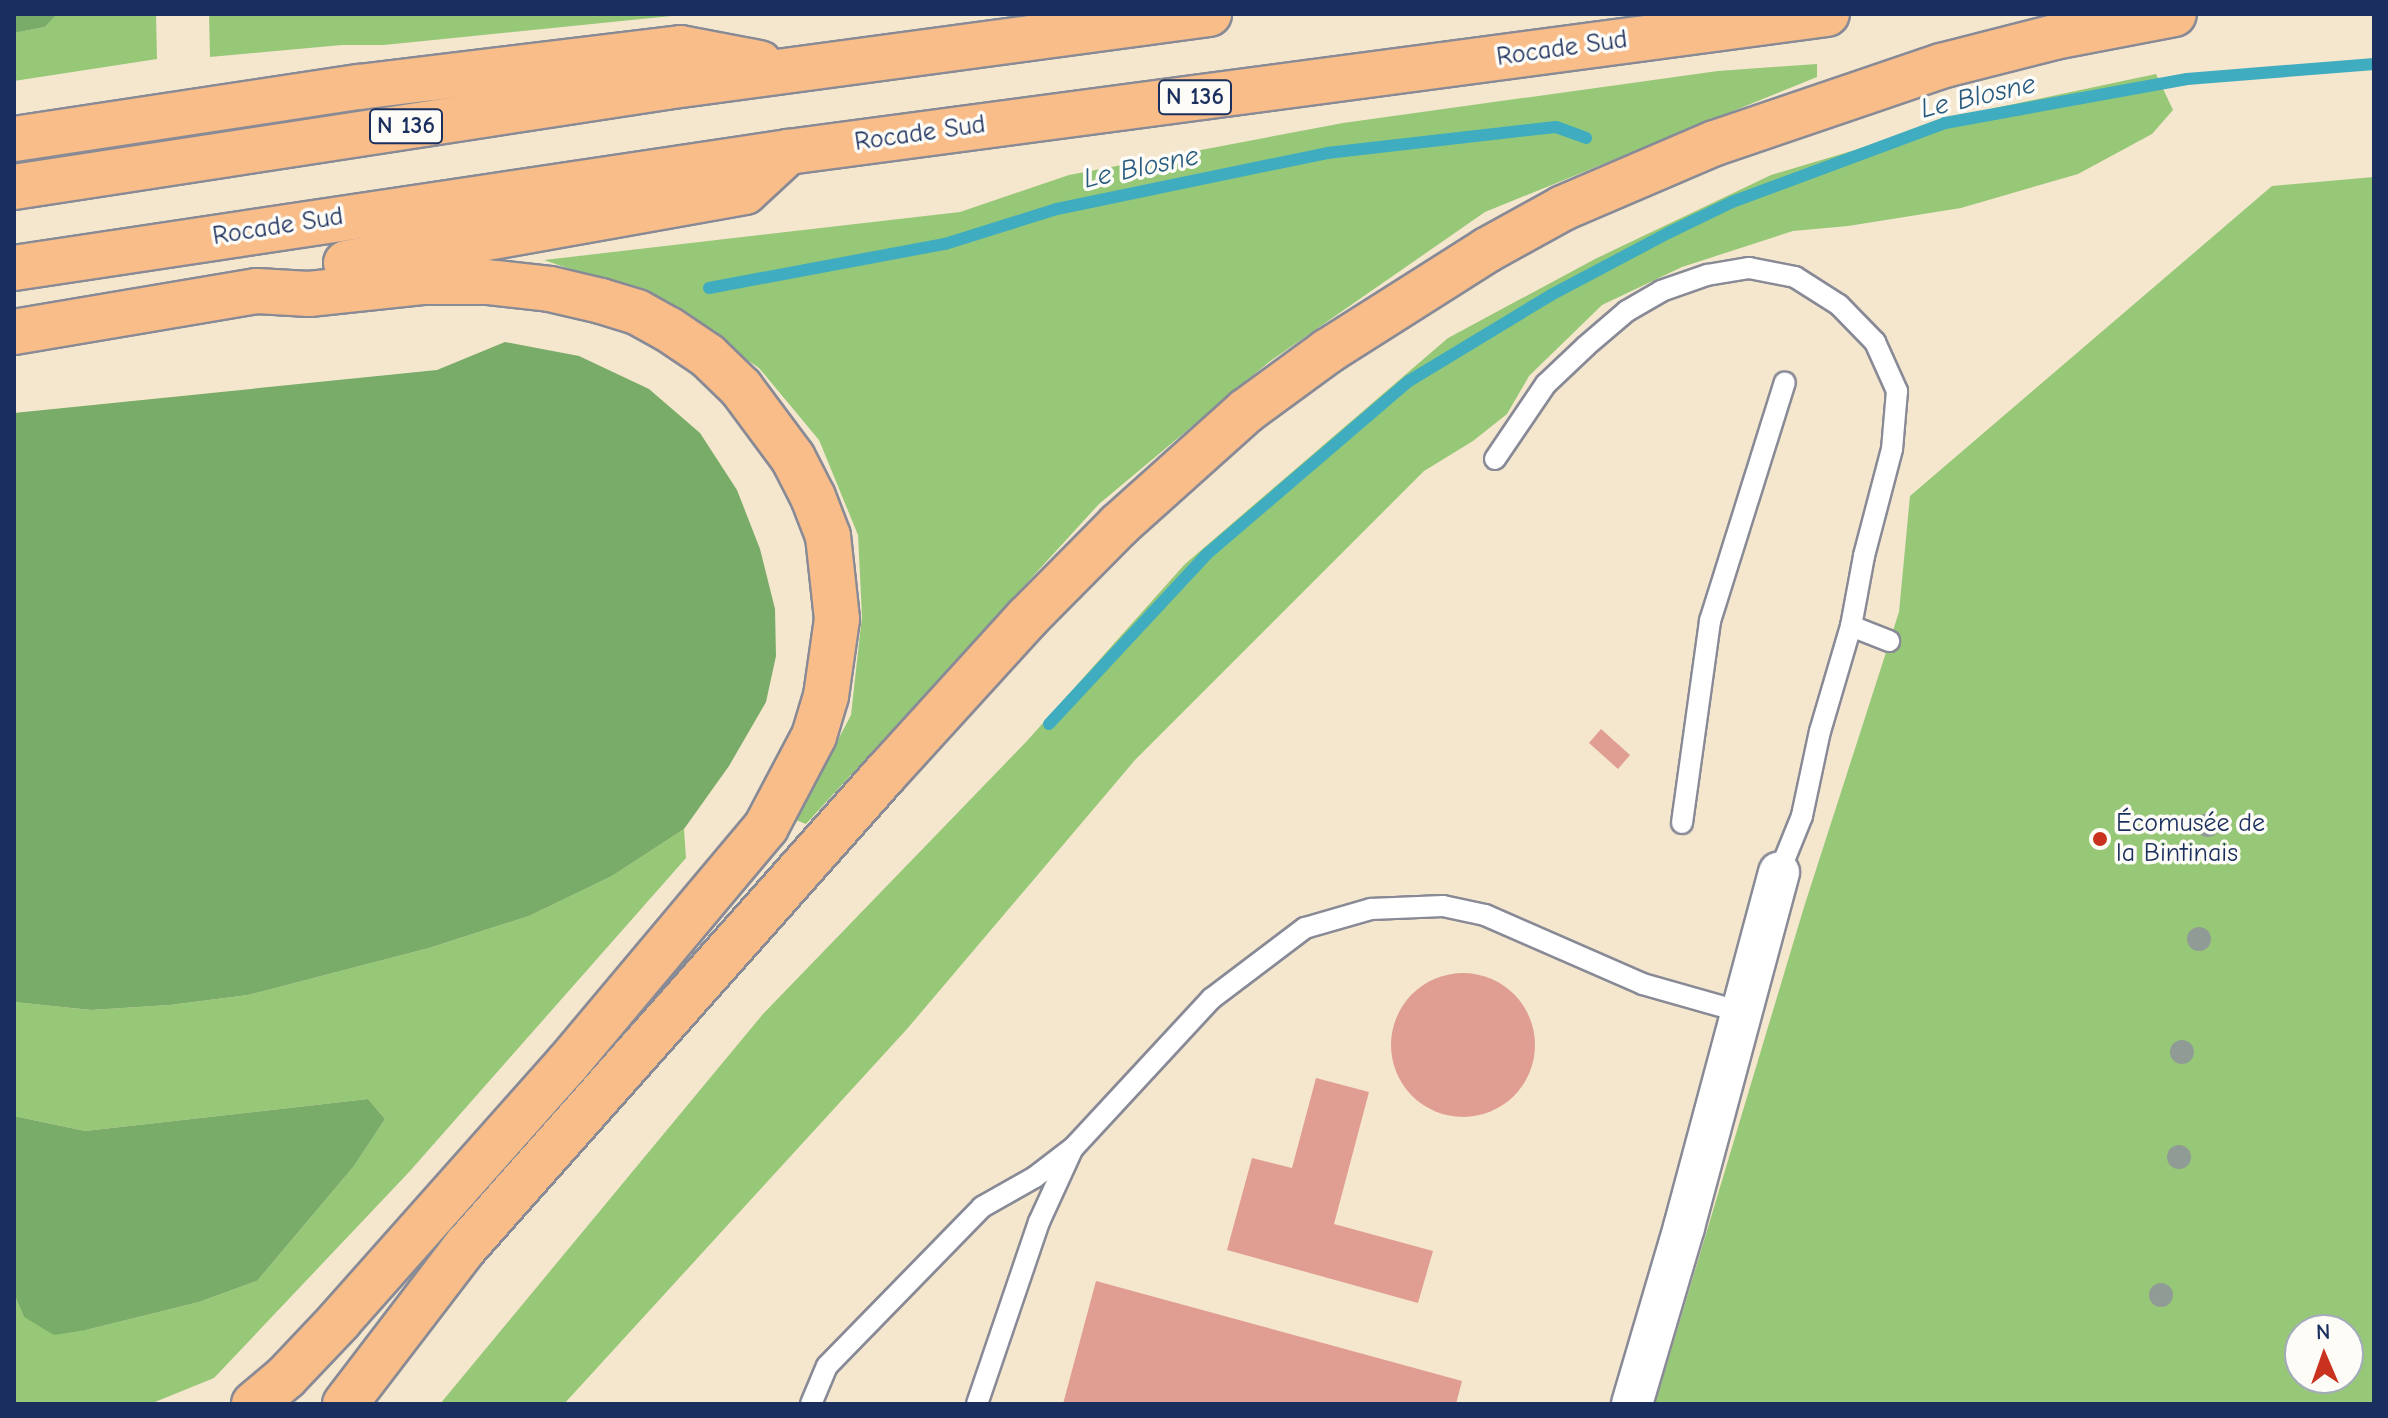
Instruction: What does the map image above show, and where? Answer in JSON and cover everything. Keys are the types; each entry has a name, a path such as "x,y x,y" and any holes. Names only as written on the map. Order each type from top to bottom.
{"highway":[{"name":"N 136","path":"14,187 666,87 1209,14"},
{"name":"Rocade Sud","path":"14,268 788,152 1827,14"},
{"path":"345,1404 466,1246 956,695 1119,525 1246,411 1328,351 1487,250 1563,208 1701,149 1941,66 2055,37 2174,14"},
{"path":"14,139 359,87 681,48 799,70"},
{"path":"257,291 307,270 745,192 788,152"},
{"path":"14,332 257,291 309,294 388,284 487,282 550,289 601,301 637,312 668,329 708,356 741,388 793,458 828,536 837,619 826,696 814,736 766,827 741,861 340,1320 286,1377 254,1404"}],"street":[{"path":"1632,1404 1684,1227 1779,873"}],"lane":[{"path":"1495,459 1546,384 1627,311 1661,291 1707,275 1749,268 1795,277 1839,305 1875,342 1897,391 1892,449 1864,556 1851,626 1820,731 1802,816 1779,873"},
{"path":"1682,823 1710,621 1785,382"},
{"path":"1851,626 1889,641"},
{"path":"811,1404 827,1366 982,1207 1035,1177 1074,1147 1211,999 1305,928 1371,909 1443,906 1485,915 1643,984 1741,1012"},
{"path":"977,1404 1039,1222 1074,1147"}],"green space":[{"path":"14,14 57,14 45,27 14,33"},
{"path":"57,14 156,14 157,59 14,81 14,33 45,27"},
{"path":"209,14 691,14 384,45 342,45 210,57"},
{"path":"1817,64 1817,77 1485,212 1269,362 1099,504 806,824 796,820 851,715 862,616 858,535 819,440 759,368 660,300 544,260 960,212 1069,175 1343,123 1718,71"},
{"path":"2156,74 2173,110 2152,134 2078,174 1961,208 1848,226 1793,231 1682,267 1602,305 1529,376 1507,414 1473,441 1424,471 1135,760 907,1029 564,1404 440,1404 763,1014 1026,742 1185,564 1448,338 1595,259 1771,175 1995,108"},
{"name":"Écomusée de la Bintinais","path":"2374,177 2374,1404 1655,1404 1804,907 1899,612 1910,496 2272,186"},
{"path":"505,342 579,356 649,389 700,433 737,490 760,549 775,609 776,656 766,702 729,766 684,829 612,876 529,916 429,948 248,995 170,1005 91,1010 14,1002 14,413 437,370"},
{"path":"684,829 686,858 410,1171 214,1378 150,1404 14,1404 14,1294 24,1317 86,1330 199,1302 257,1281 354,1166 385,1119 368,1099 85,1131 14,1116 14,1002 91,1010 170,1005 248,995 429,948 529,916 612,876"},
{"path":"368,1099 385,1119 354,1166 257,1281 199,1302 54,1335 24,1317 14,1294 14,1116 85,1131"}],"building":[{"path":"1601,729 1630,755 1618,769 1589,743"},
{"path":"1463,973 1491,979 1514,994 1529,1017 1535,1045 1529,1073 1514,1096 1491,1111 1463,1117 1435,1111 1412,1096 1397,1073 1391,1045 1397,1017 1412,994 1435,979"},
{"path":"1316,1078 1369,1092 1334,1224 1433,1251 1418,1303 1227,1250 1252,1158 1292,1168"},
{"path":"1096,1281 1462,1381 1456,1404 1063,1404"}],"waterway":[{"name":"Le Blosne","path":"1049,724 1207,554 1409,381 1551,295 1668,233 1732,202 1945,123 2187,79 2374,64"},
{"name":"Le Blosne","path":"709,288 945,244 1057,209 1327,153 1556,127 1586,138"}],"place":[{"name":"Écomusée de la Bintinais","path":"2100,839"}]}
